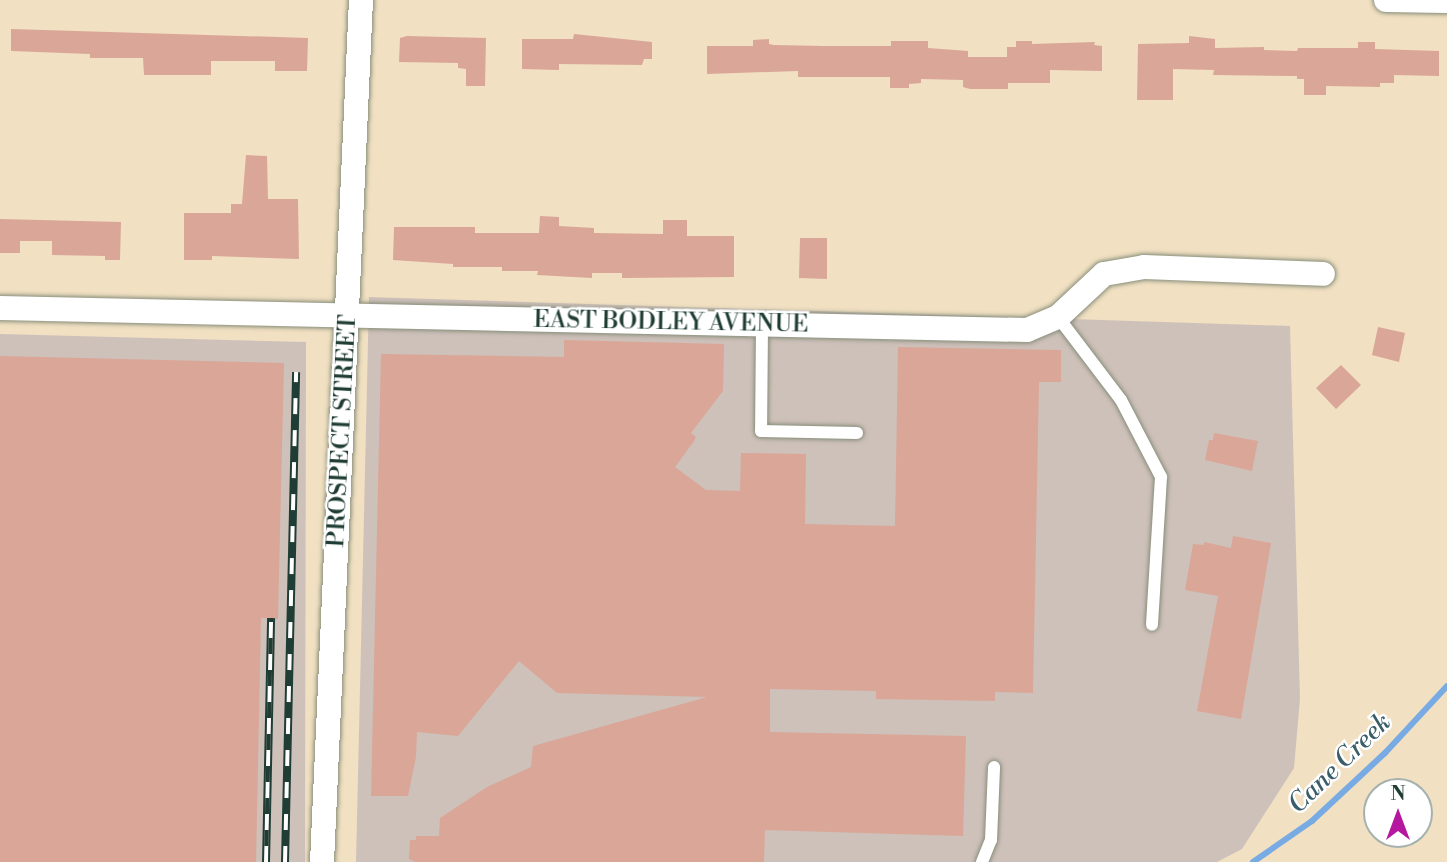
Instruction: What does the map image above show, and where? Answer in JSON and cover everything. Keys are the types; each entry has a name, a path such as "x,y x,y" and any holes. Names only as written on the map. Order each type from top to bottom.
{"street":[{"name":"PROSPECT STREET","path":"323,862 361,0"},
{"path":"1386,0 1447,1"},
{"name":"EAST BODLEY AVENUE","path":"0,308 1027,330 1058,317 1104,274 1144,267 1323,274"}],"lane":[{"path":"1058,317 1121,400 1161,477 1152,625"},
{"path":"762,325 761,431 857,433"},
{"path":"982,862 991,840 994,767"}],"shaded area":[{"path":"369,297 1290,326 1300,699 1294,768 1242,849 1217,862 356,862"},
{"path":"0,334 306,342 305,862 0,862"}],"building":[{"path":"11,29 308,38 307,71 275,71 275,61 211,61 211,75 144,75 143,58 90,58 90,54 11,51"},
{"path":"574,34 652,42 652,59 644,59 642,65 559,64 559,70 522,69 522,39 573,39"},
{"path":"1189,36 1215,39 1215,48 1264,47 1264,50 1297,51 1298,48 1358,48 1358,42 1375,42 1375,49 1439,51 1439,76 1394,75 1394,83 1380,83 1380,87 1326,86 1326,95 1304,95 1304,79 1297,79 1297,76 1213,75 1214,70 1173,69 1173,100 1137,100 1138,44 1189,43"},
{"path":"400,38 486,38 485,86 466,86 466,69 458,68 458,63 399,62"},
{"path":"769,39 769,44 774,45 823,46 891,46 891,41 928,41 928,48 968,51 968,57 1007,57 1007,47 1016,47 1016,41 1032,41 1032,44 1095,42 1094,45 1102,46 1102,71 1050,70 1050,83 1008,83 1008,89 970,89 963,87 963,80 921,79 921,83 909,84 909,88 890,88 890,77 798,77 798,71 707,74 707,46 753,46 753,40"},
{"path":"246,155 267,156 268,199 298,199 299,259 212,256 212,260 184,260 184,213 231,213 231,204 242,204"},
{"path":"540,216 559,217 559,226 594,228 594,233 663,234 663,220 687,220 687,236 734,236 734,277 622,278 622,273 592,273 592,278 537,275 538,271 502,271 502,267 453,267 453,264 393,260 394,227 475,227 475,233 539,233"},
{"path":"0,219 121,222 120,260 105,260 105,256 52,255 52,241 20,241 20,253 0,253"},
{"path":"800,238 827,238 827,279 799,278"},
{"path":"1378,327 1405,333 1399,362 1372,355"},
{"path":"564,340 724,344 723,391 691,433 696,437 675,467 706,490 740,491 741,453 806,454 805,524 895,526 898,347 1061,350 1061,382 1039,382 1033,693 995,692 995,701 876,699 876,691 770,689 770,732 966,736 963,836 765,830 764,862 415,862 409,859 410,840 416,840 416,836 439,836 440,818 487,787 531,767 533,746 707,697 557,693 519,661 458,736 417,732 416,757 408,796 371,796 381,354 564,357"},
{"path":"0,356 284,363 278,619 261,618 256,862 0,862"},
{"path":"1341,365 1361,385 1336,409 1316,388"},
{"path":"1214,433 1258,441 1252,471 1205,460 1209,440 1213,440"},
{"path":"1233,536 1271,543 1241,719 1197,711 1218,596 1185,590 1193,544 1204,545 1204,542 1231,548"}],"waterway":[{"name":"Cane Creek","path":"1253,862 1312,821 1385,753 1447,686"}],"railway":[{"path":"285,862 296,372"},
{"path":"266,862 271,618"}]}
